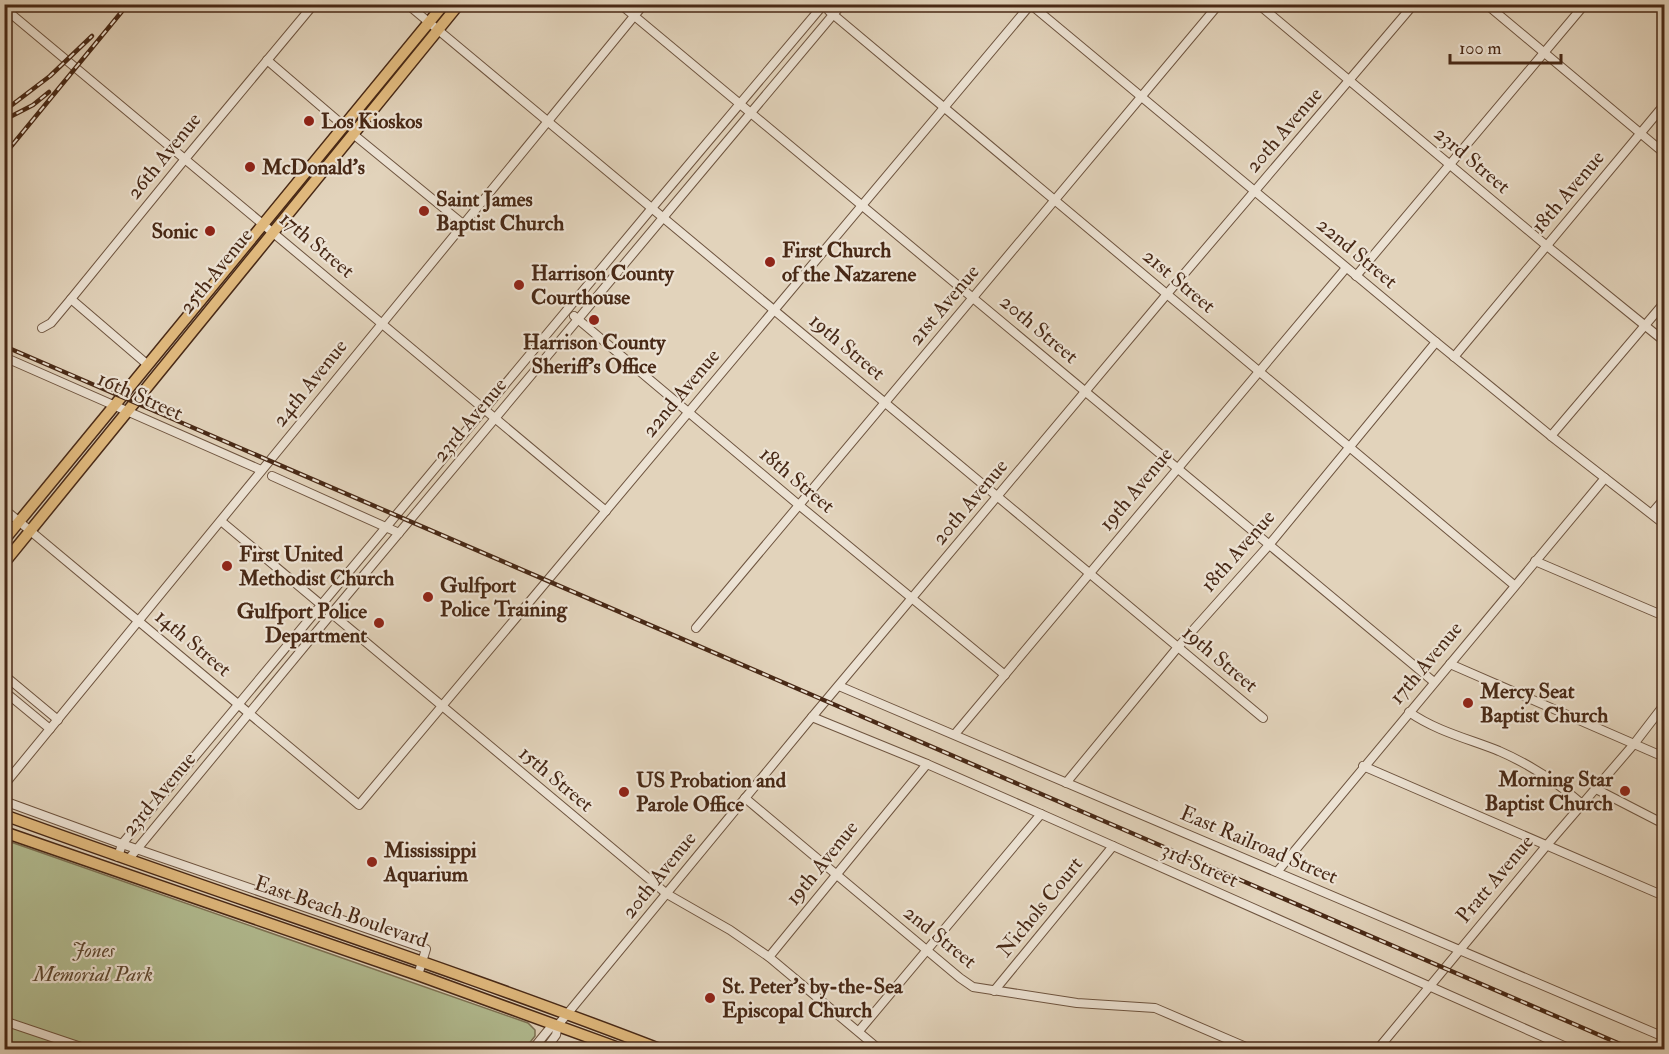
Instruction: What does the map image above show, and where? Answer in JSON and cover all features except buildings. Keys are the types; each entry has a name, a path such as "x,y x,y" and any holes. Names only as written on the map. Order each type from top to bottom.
{"main road":[{"name":"25th Avenue","path":"4,540 444,4"},
{"name":"25th Avenue","path":"4,563 459,4"},
{"path":"4,810 31,820 47,831"},
{"name":"East Beach Boulevard","path":"4,815 123,859 423,961 663,1050"},
{"name":"East Beach Boulevard","path":"4,832 418,975 624,1050"}],"street":[{"name":"26th Avenue","path":"42,328 51,323 314,4"},
{"name":"19th Street","path":"407,4 1263,718"},
{"name":"20th Street","path":"620,4 1434,682"},
{"name":"24th Avenue","path":"4,785 644,4"},
{"name":"23rd Avenue","path":"123,859 137,849 842,4"},
{"name":"21st Avenue","path":"696,628 1219,4"},
{"name":"23rd Street","path":"1258,4 1547,246 1665,341"},
{"name":"20th Avenue","path":"545,1050 556,1035 558,1025 812,717 1414,4"},
{"path":"1486,4 1665,153"},
{"path":"1356,276 1586,4"},
{"name":"23rd Avenue","path":"123,859 122,844 822,5"},
{"name":"21st Street","path":"822,5 1514,585"},
{"name":"22nd Street","path":"1030,5 1454,357 1665,524"},
{"name":"22nd Avenue","path":"359,805 1030,5"},
{"name":"17th Street","path":"4,8 606,511"},
{"path":"267,60 344,126"},
{"name":"18th Avenue","path":"1454,357 1665,105"},
{"path":"353,134 463,224"},
{"name":"19th Avenue","path":"955,734 1346,268"},
{"name":"16th Street","path":"71,299 148,365"},
{"path":"1551,436 1665,303"},
{"name":"18th Street","path":"568,310 1005,675"},
{"name":"18th Avenue","path":"1066,783 1178,647 1269,545 1436,342"},
{"name":"16th Street","path":"4,357 261,470"},
{"path":"272,476 386,525 399,533"},
{"name":"17th Avenue","path":"1276,872 1605,478"},
{"path":"1652,513 1665,499"},
{"name":"14th Street","path":"4,509 359,805"},
{"name":"15th Street","path":"221,521 667,894 730,930 769,957 880,1050"},
{"path":"1535,561 1665,616"},
{"path":"1450,664 1665,757"},
{"path":"269,666 276,681"},
{"path":"4,675 58,720"},
{"name":"East Railroad Street","path":"839,686 1665,1038"},
{"path":"4,691 50,729"},
{"name":"Pratt Avenue","path":"1377,1050 1665,705"},
{"path":"1409,712 1431,725 1502,752 1544,775 1582,804"},
{"name":"3rd Street","path":"812,717 927,764 1573,1050"},
{"name":"19th Avenue","path":"769,957 927,764"},
{"path":"1364,766 1665,897"},
{"path":"1596,789 1665,824"},
{"name":"2nd Street","path":"745,798 973,987 1077,1003 1155,1008 1253,1050"},
{"path":"4,801 426,949 418,975"},
{"path":"859,1031 1041,814"},
{"name":"Nichols Court","path":"994,991 1113,846"},
{"path":"4,1021 90,1050"},
{"name":"20th Avenue","path":"532,1050 550,1028 558,1025"},
{"path":"1656,1050 1665,1038"}],"green space":[{"name":"Jones Memorial Park","path":"5,840 528,1023 535,1030 535,1036 524,1050 27,1050 5,1042"}],"railway":[{"path":"4,155 128,4"},
{"path":"4,111 50,76 92,36"},
{"path":"4,120 33,105 49,92"},
{"path":"4,346 1634,1050"}],"place":[{"name":"Los Kioskos","path":"309,121"},
{"name":"McDonald's","path":"250,167"},
{"name":"Saint James Baptist Church","path":"424,211"},
{"name":"Sonic","path":"210,231"},
{"name":"First Church of the Nazarene","path":"770,262"},
{"name":"Harrison County Courthouse","path":"519,285"},
{"name":"Harrison County Sheriff's Office","path":"594,320"},
{"name":"First United Methodist Church","path":"227,566"},
{"name":"Gulfport Police Training","path":"428,597"},
{"name":"Gulfport Police Department","path":"379,623"},
{"name":"Mercy Seat Baptist Church","path":"1468,703"},
{"name":"Morning Star Baptist Church","path":"1625,791"},
{"name":"US Probation and Parole Office","path":"624,792"},
{"name":"Mississippi Aquarium","path":"372,862"},
{"name":"St. Peter's by-the-Sea Episcopal Church","path":"710,998"}]}
